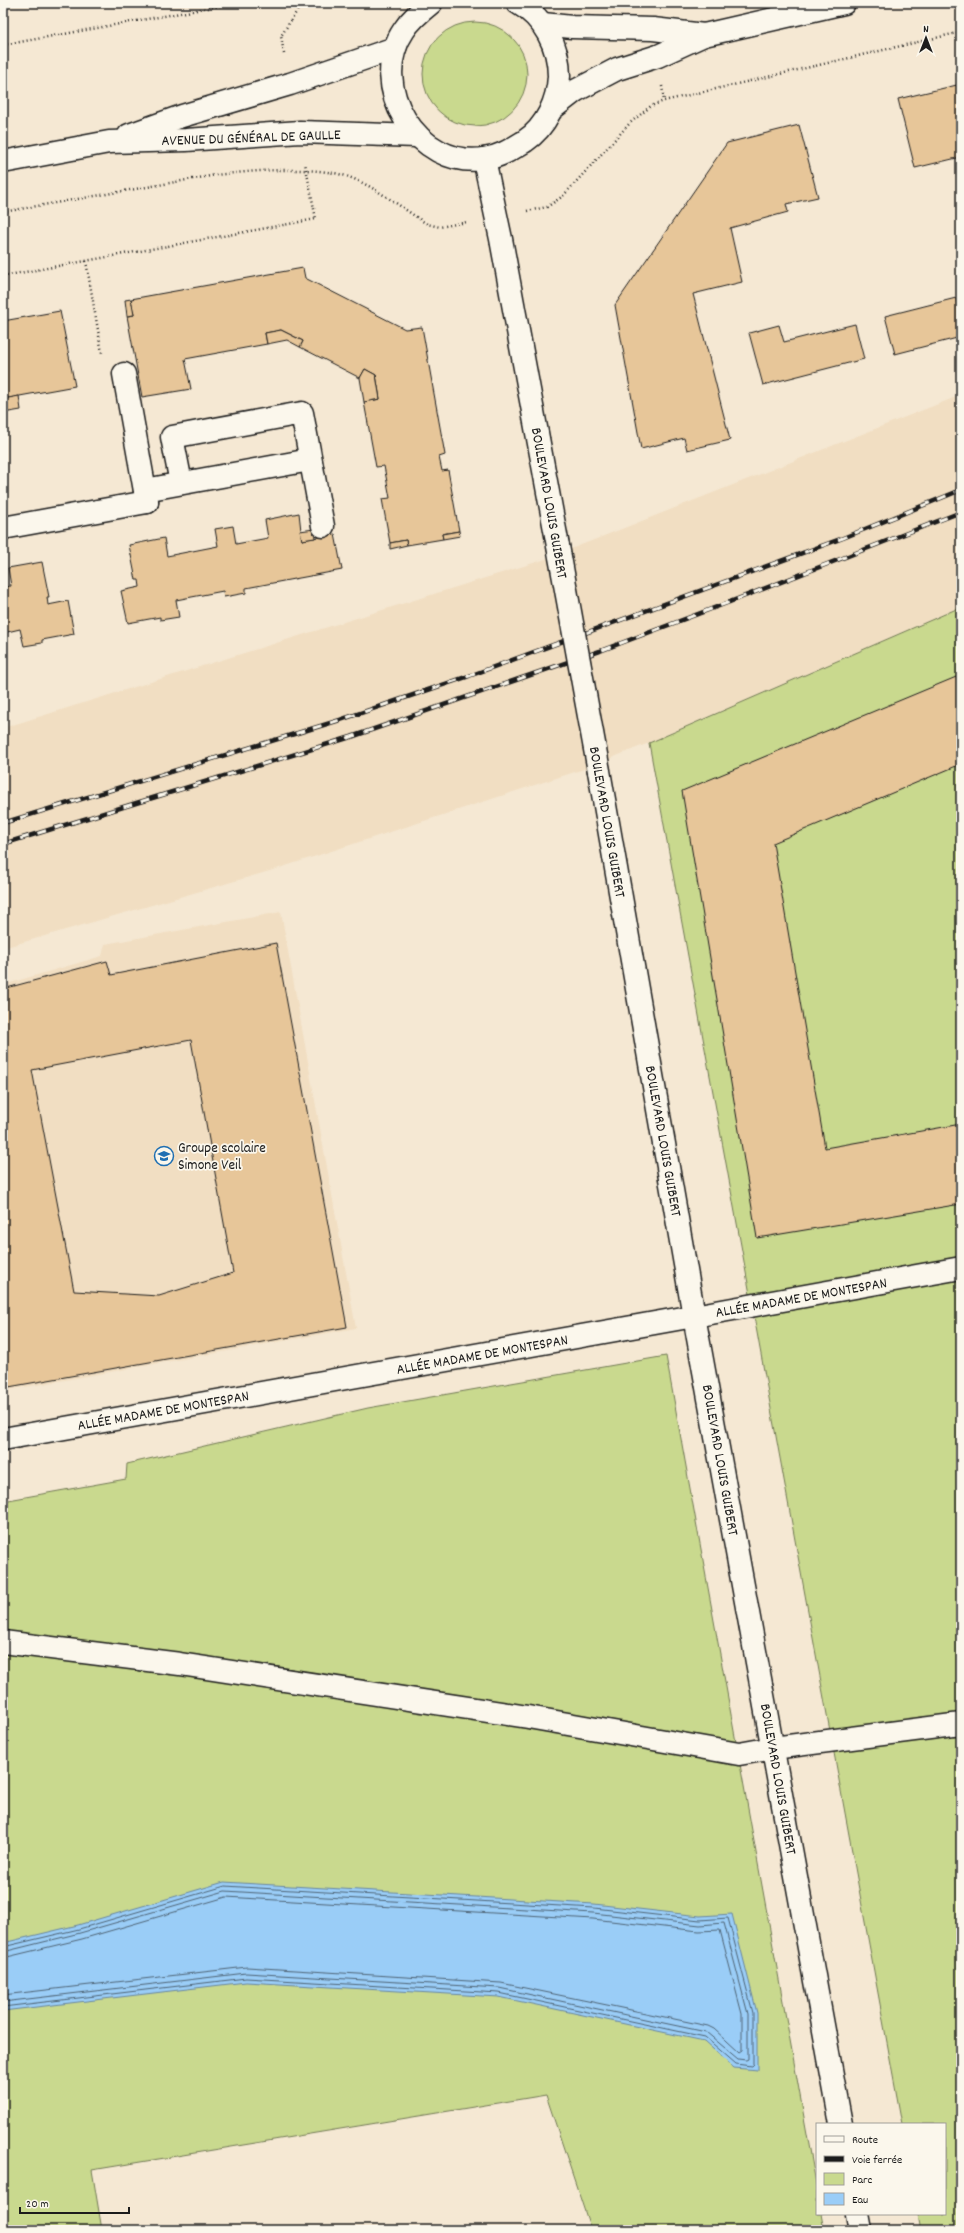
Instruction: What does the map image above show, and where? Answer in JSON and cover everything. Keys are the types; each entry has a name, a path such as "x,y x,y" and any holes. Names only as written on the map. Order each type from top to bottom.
{"street":[{"path":"432,3 416,10 403,31 395,48 390,79 398,110 416,136 436,150 461,158 484,159 507,153 535,134 553,108 575,91 617,69 658,56 704,35 844,3"},
{"path":"518,3 527,8 543,24 554,43 559,65 559,86 553,108"},
{"path":"543,24 572,27 653,29 704,35"},
{"name":"AVENUE DU GÉNÉRAL DE GAULLE","path":"3,162 109,142 182,116 290,84 395,48"},
{"name":"AVENUE DU GÉNÉRAL DE GAULLE","path":"109,142 186,140 300,132 416,136"},
{"name":"BOULEVARD LOUIS GUIBERT","path":"484,159 501,239 599,771 694,1316 841,2123"},
{"path":"124,374 146,496"},
{"path":"181,483 172,436 302,413 323,526"},
{"path":"3,528 146,496 181,483 310,460"},
{"name":"ALLÉE MADAME DE MONTESPAN","path":"3,1439 961,1268"},
{"path":"3,1642 180,1664 520,1715 739,1754 773,1748 961,1724"},
{"path":"857,2215 860,2230"}],"path":[{"path":"3,45 236,3"},
{"path":"290,84 281,36 302,3"},
{"path":"533,210 547,207 563,196 630,123 651,106 664,101 961,32"},
{"path":"3,276 316,219 300,132"},
{"path":"3,212 216,175 240,172 307,171 348,177 427,224 440,227 471,221"}],"shaded area":[{"path":"961,395 961,607 649,743 581,770 273,870 3,948 3,728 543,560"},
{"name":"Groupe scolaire Simone Veil","path":"281,912 356,1328 3,1391 3,985 102,956 105,944"}],"green space":[{"path":"475,22 495,26 512,37 523,54 527,74 523,94 512,111 495,122 475,126 455,122 438,111 427,94 423,74 427,54 438,37 455,26"},
{"path":"961,607 961,2230 921,2230 918,2215 946,2215 946,2123 902,2123 649,743"},
{"path":"666,1356 816,2183 816,2215 821,2215 824,2230 591,2230 546,2095 92,2170 102,2230 3,2230 3,1501 126,1479 127,1464 368,1408"}],"water":[{"path":"224,1882 594,1904 700,1916 732,1914 757,2013 757,2070 734,2068 704,2041 499,1997 246,1982 3,2011 3,1943 78,1925"}],"building":[{"path":"961,84 961,157 915,168 898,99"},
{"path":"799,125 818,197 786,204 788,212 730,228 742,282 693,294 730,440 687,450 684,438 641,449 615,305 727,143"},
{"path":"303,268 305,278 405,329 422,327 445,455 439,457 442,471 448,470 459,531 442,534 443,539 407,545 406,540 390,543 382,499 390,498 384,466 376,467 364,402 380,399 376,375 365,369 360,378 300,347 303,341 281,330 265,333 267,344 185,359 191,389 142,397 127,316 134,315 131,299"},
{"path":"956,298 961,319 961,337 895,354 885,316"},
{"path":"131,299 134,315 127,316 125,300"},
{"path":"60,311 75,386 3,399 3,321"},
{"path":"855,324 864,359 763,385 749,333 779,325 784,342"},
{"path":"281,330 303,341 300,347 287,340 267,344 265,333"},
{"path":"365,369 376,375 380,399 364,402 360,378"},
{"path":"19,396 21,410 3,413 3,399"},
{"path":"299,513 302,540 335,534 342,570 246,588 246,593 224,597 223,591 176,600 179,617 160,620 160,617 128,623 121,591 140,587 139,580 136,580 129,545 164,538 167,556 218,546 215,529 233,526 236,544 268,538 265,520"},
{"path":"314,529 315,538 302,540 300,531"},
{"path":"459,531 460,536 443,539 442,534"},
{"path":"406,540 407,545 390,549 390,543"},
{"path":"42,562 49,597 47,597 48,605 68,601 74,634 42,640 42,643 24,646 20,629 3,633 3,587 11,586 8,568"},
{"path":"961,675 961,764 773,843 825,1148 961,1124 961,1204 757,1238 682,791"},
{"name":"Groupe scolaire Simone Veil","path":"276,943 347,1327 3,1388 3,989 107,961 111,975","holes":["191,1040 233,1273 159,1296 74,1291 32,1070"]}],"railway":[{"path":"3,823 340,720 469,676 843,538 961,490"},
{"path":"3,844 351,737 600,651 961,512"}],"place":[{"name":"Groupe scolaire Simone Veil","path":"164,1156"}]}
